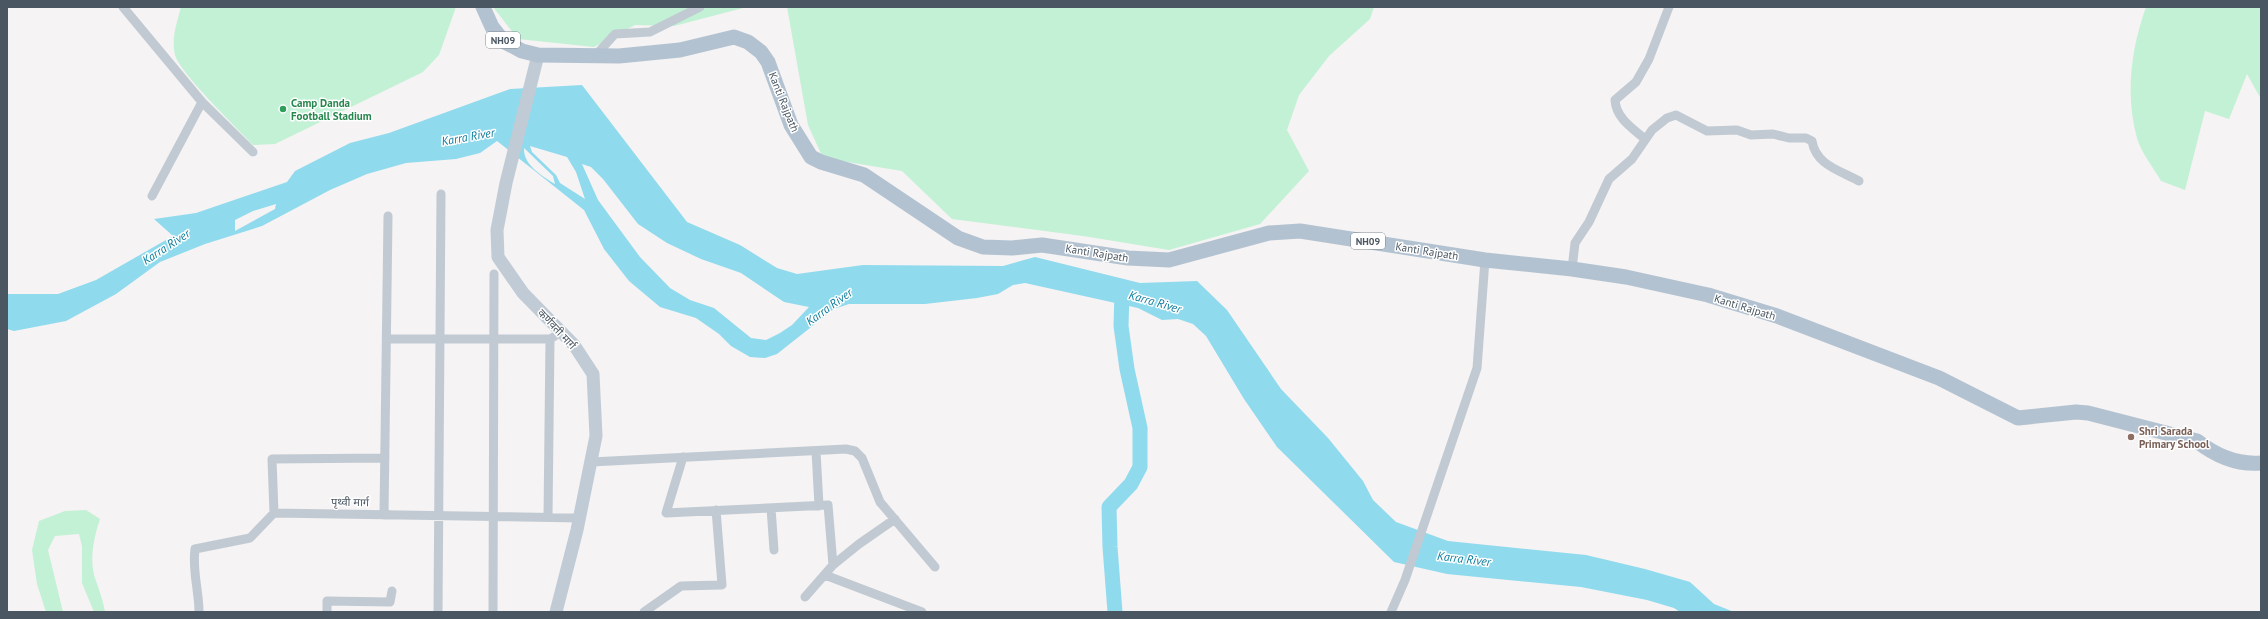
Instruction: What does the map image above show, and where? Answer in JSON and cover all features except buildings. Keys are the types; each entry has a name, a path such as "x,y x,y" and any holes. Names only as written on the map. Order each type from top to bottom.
{"main road":[{"name":"NH09","path":"483,7 492,28 503,41 522,51 538,55"},
{"name":"Kanti Rajpath","path":"538,55 594,57 680,50 734,37 748,42 761,52 768,62 791,125 811,158 864,175 958,238 983,247 1012,248 1042,245 1135,259 1169,260 1269,234 1300,231 1485,260 1572,269 1626,277 1708,296 1777,316 1939,378 2018,418 2088,412 2197,440 2211,452 2228,460 2261,463"},
{"name":"कर्णवती मार्ग","path":"538,55 506,183 497,230 498,257 523,293 556,335 574,345 593,374 596,436 580,518 556,612"}],"street":[{"path":"123,7 202,102 253,152"},
{"path":"594,57 615,34 650,32 700,7"},
{"path":"1645,139 1625,121 1616,110 1616,100 1636,82 1649,59 1669,7"},
{"path":"152,196 202,102"},
{"path":"1572,269 1575,243 1588,222 1609,179 1632,159 1652,130 1667,118 1676,115 1707,131 1737,130 1751,135 1773,134 1789,138 1806,138 1812,141 1814,151 1821,161 1859,181"},
{"path":"438,612 441,194"},
{"path":"384,515 388,216"},
{"path":"1391,612 1405,580 1477,368 1485,260"},
{"path":"493,612 494,274"},
{"path":"387,339 494,338 556,335 548,517"},
{"path":"591,462 816,451 855,451 862,458 880,502 935,567"},
{"path":"816,451 819,506"},
{"path":"684,457 666,512 828,505 833,565"},
{"path":"199,612 198,584 193,563 195,549 250,538 274,513 272,458 385,458"},
{"path":"771,508 774,550"},
{"path":"644,612 680,586 722,585 716,510"},
{"name":"पृथ्वी मार्ग","path":"274,513 580,518"},
{"path":"805,597 833,565 859,544 895,520"},
{"path":"825,575 922,612"},
{"path":"327,612 327,601 390,602 392,592"}],"green space":[{"name":"Camp Danda Football Stadium","path":"181,7 456,7 439,55 423,72 275,144 253,145 198,87 179,63 175,55 174,43 175,31"},
{"path":"493,7 747,7 674,26 635,25 594,47 518,39"},
{"path":"787,7 1374,7 1370,19 1329,56 1299,95 1287,130 1309,171 1260,224 1169,250 1083,236 952,219 902,171 823,158 808,125"},
{"path":"2146,7 2261,7 2261,99 2247,74 2229,119 2205,111 2185,190 2161,181 2141,149 2133,122 2131,105 2131,72 2133,56"},
{"path":"86,510 100,519 94,541 92,563 105,612 94,612 82,583 82,546 79,534 55,536 48,550 63,612 46,612 37,584 32,550 39,521 65,511"}],"water":[{"name":"Karra River","path":"582,85 687,222 740,245 777,268 797,274 863,265 1003,266 1035,257 1140,283 1197,281 1227,310 1281,389 1328,438 1363,481 1373,500 1396,522 1448,541 1586,555 1645,569 1690,582 1714,604 1734,612 1680,612 1674,608 1647,600 1581,587 1447,574 1394,562 1277,447 1244,399 1206,336 1193,324 1178,319 1162,320 1138,308 1025,283 1013,285 998,294 977,298 925,304 849,304 834,309 777,354 765,358 750,357 731,346 719,334 696,318 660,307 629,281 604,249 584,210 497,141 480,153 456,159 406,163 367,174 330,190 262,226 205,244 160,262 116,294 66,321 14,331 7,329 7,294 58,294 96,280 173,236 154,219 196,213 287,182 295,171 350,143 389,133 510,89","holes":["530,146 567,157 576,172 585,199 560,183 556,175 532,152","524,148 553,176 555,184 534,169 530,165","582,164 591,167 603,179 638,224 667,243 701,259 741,273 784,302 809,307 792,325 780,333 766,340 751,338 714,308 690,300 670,288 640,257 598,200","276,204 275,209 235,231 235,220 253,211"]}],"waterway":[{"name":"Karra River","path":"1115,612 1110,547 1109,507 1131,484 1140,467 1140,428 1127,369 1121,326 1122,292"}],"place":[{"name":"Camp Danda Football Stadium","path":"283,109"},
{"name":"Shri Sarada Primary School","path":"2131,437"}]}
